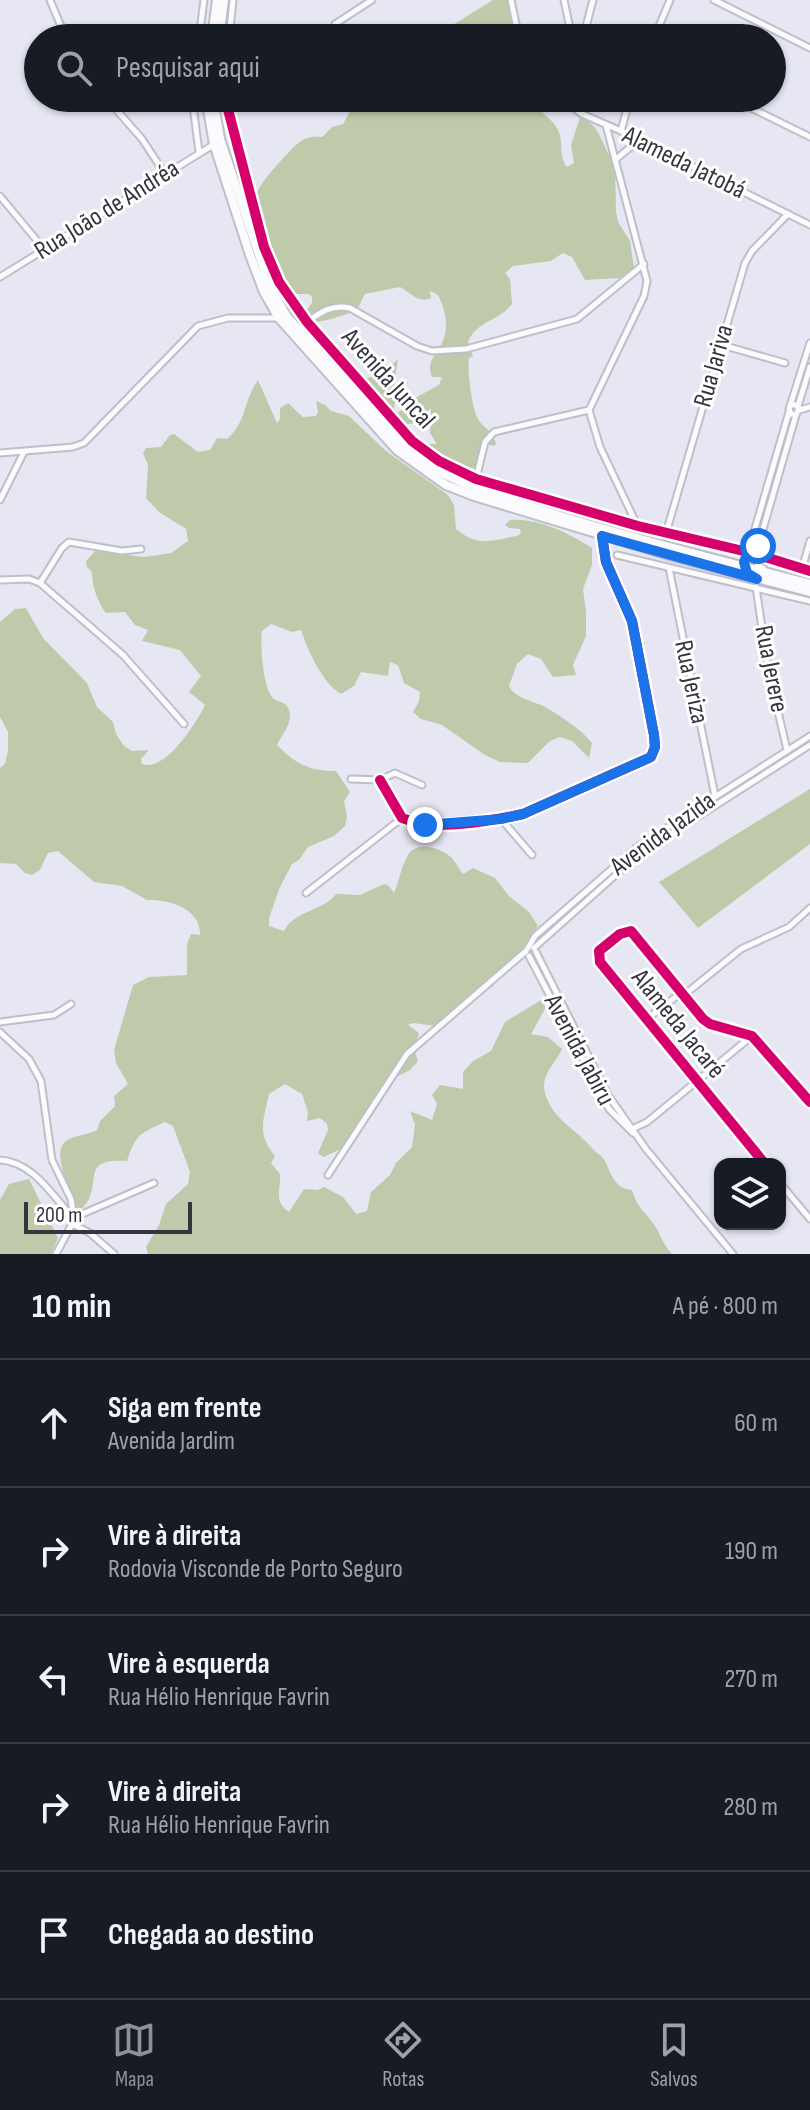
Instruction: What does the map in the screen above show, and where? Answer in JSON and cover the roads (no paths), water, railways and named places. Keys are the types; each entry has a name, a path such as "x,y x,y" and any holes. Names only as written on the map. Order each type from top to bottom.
{"main road":[{"path":"214,24 217,0"},
{"path":"221,24 224,0"},
{"path":"208,112 214,144 257,274 283,318 397,450 459,491 757,583 810,592"},
{"path":"215,112 220,139 263,271 283,318 419,460 449,479 473,489 592,526 810,584"},
{"path":"744,566 757,583"}],"street":[{"path":"50,0 60,24"},
{"path":"201,24 204,0"},
{"path":"230,24 233,0"},
{"path":"335,24 372,0"},
{"path":"511,0 516,24"},
{"path":"564,0 569,24"},
{"path":"587,24 593,0"},
{"path":"660,24 670,0"},
{"path":"714,0 762,24"},
{"path":"786,36 810,48"},
{"path":"118,112 142,139 165,174"},
{"path":"194,112 199,152"},
{"name":"Avenida Juncal","path":"229,112 267,256 283,290 307,322 412,441 439,461 476,479 810,571"},
{"name":"Alameda Jatobá","path":"579,112 810,225"},
{"path":"621,131 626,112"},
{"path":"759,112 810,137"},
{"path":"606,125 647,281 644,296 589,410 600,447 638,526"},
{"path":"614,161 639,140"},
{"name":"Rua João de Andréa","path":"0,277 214,144"},
{"path":"0,196 44,249"},
{"name":"Rua Jariva","path":"666,533 745,263 752,251 788,214"},
{"path":"307,322 322,312 341,306 350,308 417,346 432,351 466,349 577,319 644,264"},
{"path":"0,453 73,447 84,443 198,326 228,318 283,318"},
{"path":"772,574 758,565 756,554 810,343"},
{"path":"722,345 785,363"},
{"path":"744,566 810,367"},
{"path":"795,410 810,407"},
{"path":"476,479 485,442 494,432 589,410"},
{"path":"0,500 25,451"},
{"path":"380,780 402,818 425,825 501,819 523,814 565,796 647,759 654,752 654,735 632,621 606,562 602,536"},
{"path":"802,569 810,541"},
{"path":"40,583 69,542 122,551 141,549"},
{"path":"617,555 669,568 757,583 810,601"},
{"name":"Rua Jeriza","path":"669,568 715,796 713,801 719,803"},
{"path":"0,580 29,579 40,583 123,655 184,724"},
{"name":"Rua Jerere","path":"757,583 768,669 787,751 793,751 791,757"},
{"name":"Avenida Jazida","path":"531,951 535,936 637,847 810,736"},
{"name":"Avenida Jazida","path":"328,1175 407,1054 531,951 638,855 810,745"},
{"path":"351,779 380,780 395,773 422,785"},
{"path":"306,893 402,818"},
{"path":"501,819 532,855"},
{"path":"647,1019 741,949 789,927 810,908"},
{"name":"Alameda Jacaré","path":"760,1158 598,957 599,951 627,930 636,935 703,1019 710,1024 752,1036 810,1102"},
{"name":"Avenida Jabiru","path":"531,951 608,1095 631,1130 733,1254"},
{"path":"0,1022 54,1015 71,1004"},
{"path":"0,1032 36,1067 41,1081 52,1160 71,1199 72,1221 56,1254"},
{"path":"631,1130 647,1122 752,1036"},
{"path":"0,1160 20,1163 30,1170 72,1221 114,1254"},
{"path":"72,1221 154,1183"},
{"path":"786,1190 810,1219"}]}
